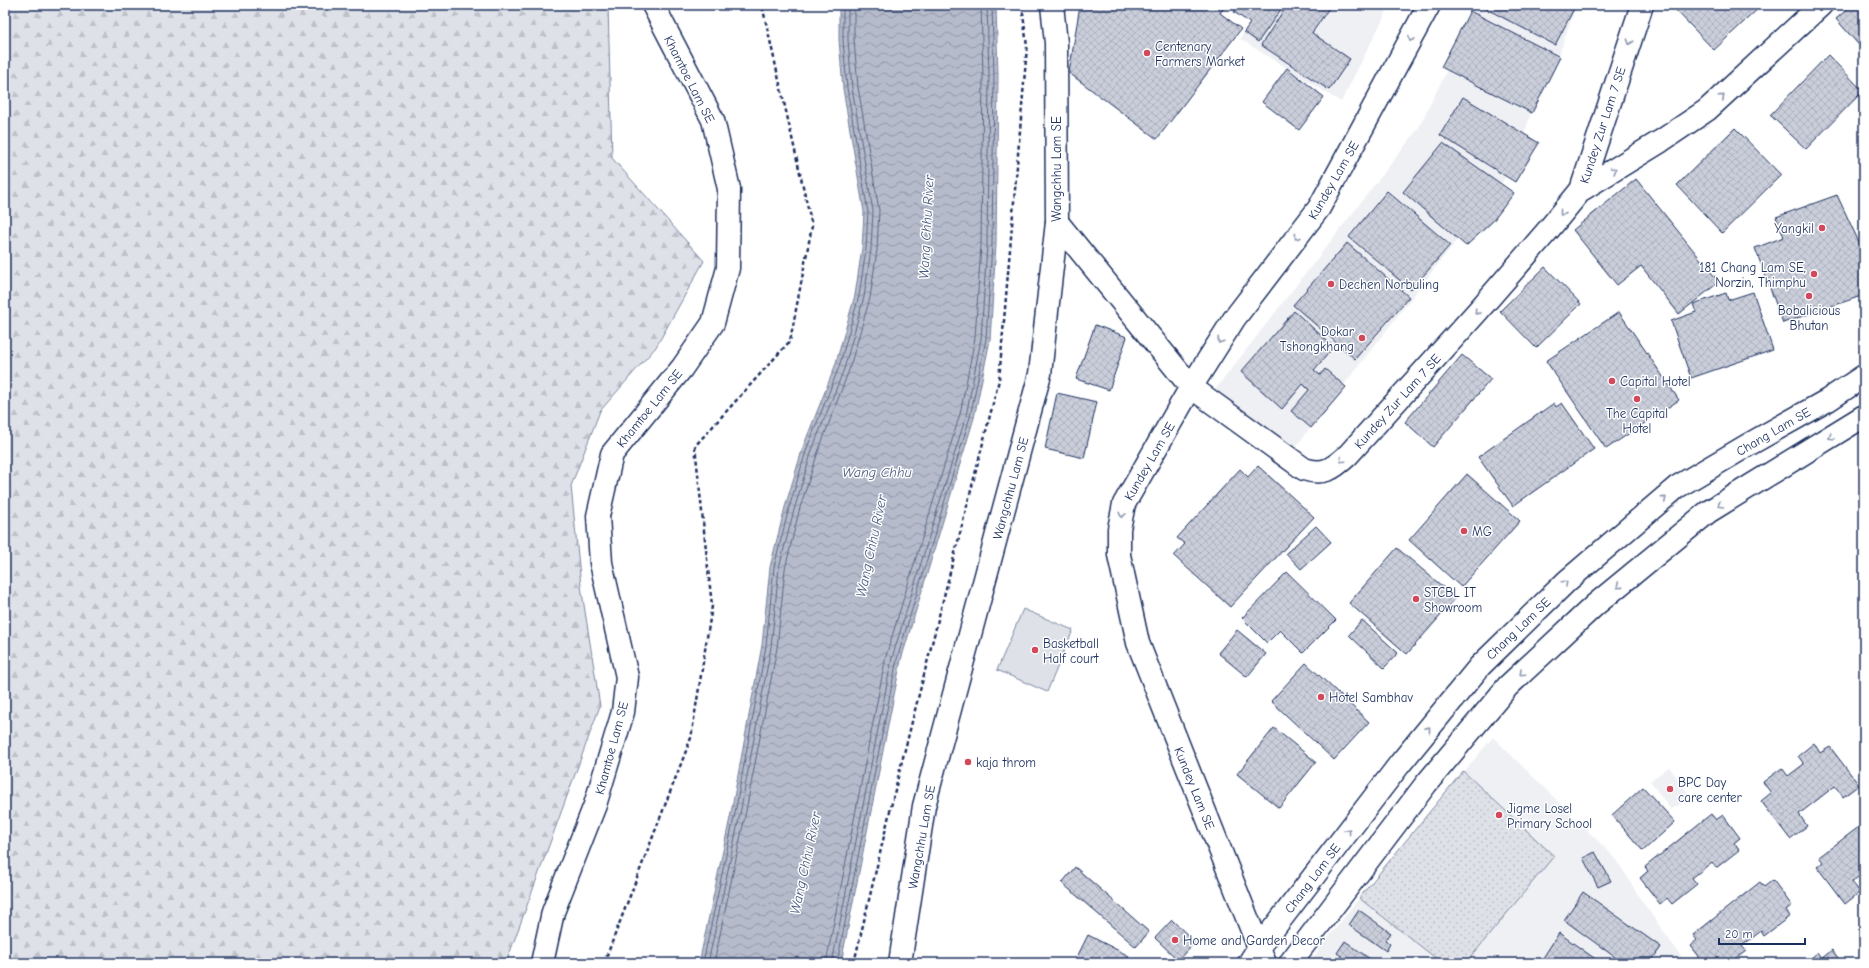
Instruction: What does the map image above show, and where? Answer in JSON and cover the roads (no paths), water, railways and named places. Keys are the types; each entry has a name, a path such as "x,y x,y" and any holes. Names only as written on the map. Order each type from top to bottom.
{"street":[{"name":"Khamtoe Lam SE","path":"542,963 553,912 595,805 623,712 627,677 601,563 598,516 612,454 682,368 713,323 728,268 729,189 713,120 653,5"},
{"name":"Wangchhu Lam SE","path":"900,963 924,806 1040,374 1057,222 1056,43 1052,5"},
{"name":"Kundey Lam SE","path":"1257,958 1138,643 1119,555 1118,529 1124,504 1191,387 1234,319 1319,208 1429,5"},
{"name":"Kundey Zur Lam 7 SE","path":"1057,222 1191,387 1304,469 1314,472 1335,467 1348,455 1477,312 1549,229 1580,190 1642,5"},
{"path":"1580,190 1661,141 1707,110 1821,5"},
{"name":"Chang Lam SE","path":"1257,958 1399,765 1480,666 1567,581 1677,487 1828,400 1864,376"},
{"path":"1290,963 1426,784 1508,686 1595,605 1708,512 1864,416"}],"water":[{"name":"Wang Chhu","path":"839,5 996,5 998,75 996,245 990,340 974,418 901,660 841,963 699,963 731,813 762,645 770,567 785,507 803,447 835,366 855,295 862,248 864,212 843,89 839,40"}],"place":[{"name":"Centenary Farmers Market","path":"1147,53"},
{"name":"Yangkil","path":"1822,228"},
{"name":"181 Chang Lam SE, Norzin, Thimphu","path":"1814,274"},
{"name":"Dechen Norbuling","path":"1331,284"},
{"name":"Bobalicious Bhutan","path":"1809,296"},
{"name":"Dokar Tshongkhang","path":"1362,338"},
{"name":"Capital Hotel","path":"1612,381"},
{"name":"The Capital Hotel","path":"1637,399"},
{"name":"MG","path":"1464,531"},
{"name":"STCBL IT Showroom","path":"1416,599"},
{"name":"Basketball Half court","path":"1035,650"},
{"name":"Hotel Sambhav","path":"1321,697"},
{"name":"kaja throm","path":"968,762"},
{"name":"BPC Day care center","path":"1670,789"},
{"name":"Jigme Losel Primary School","path":"1499,815"},
{"name":"Home and Garden Decor","path":"1175,940"}],"water label":[{"name":"Wang Chhu River","path":"926,227"},
{"name":"Wang Chhu River","path":"871,546"},
{"name":"Wang Chhu River","path":"805,863"}]}
